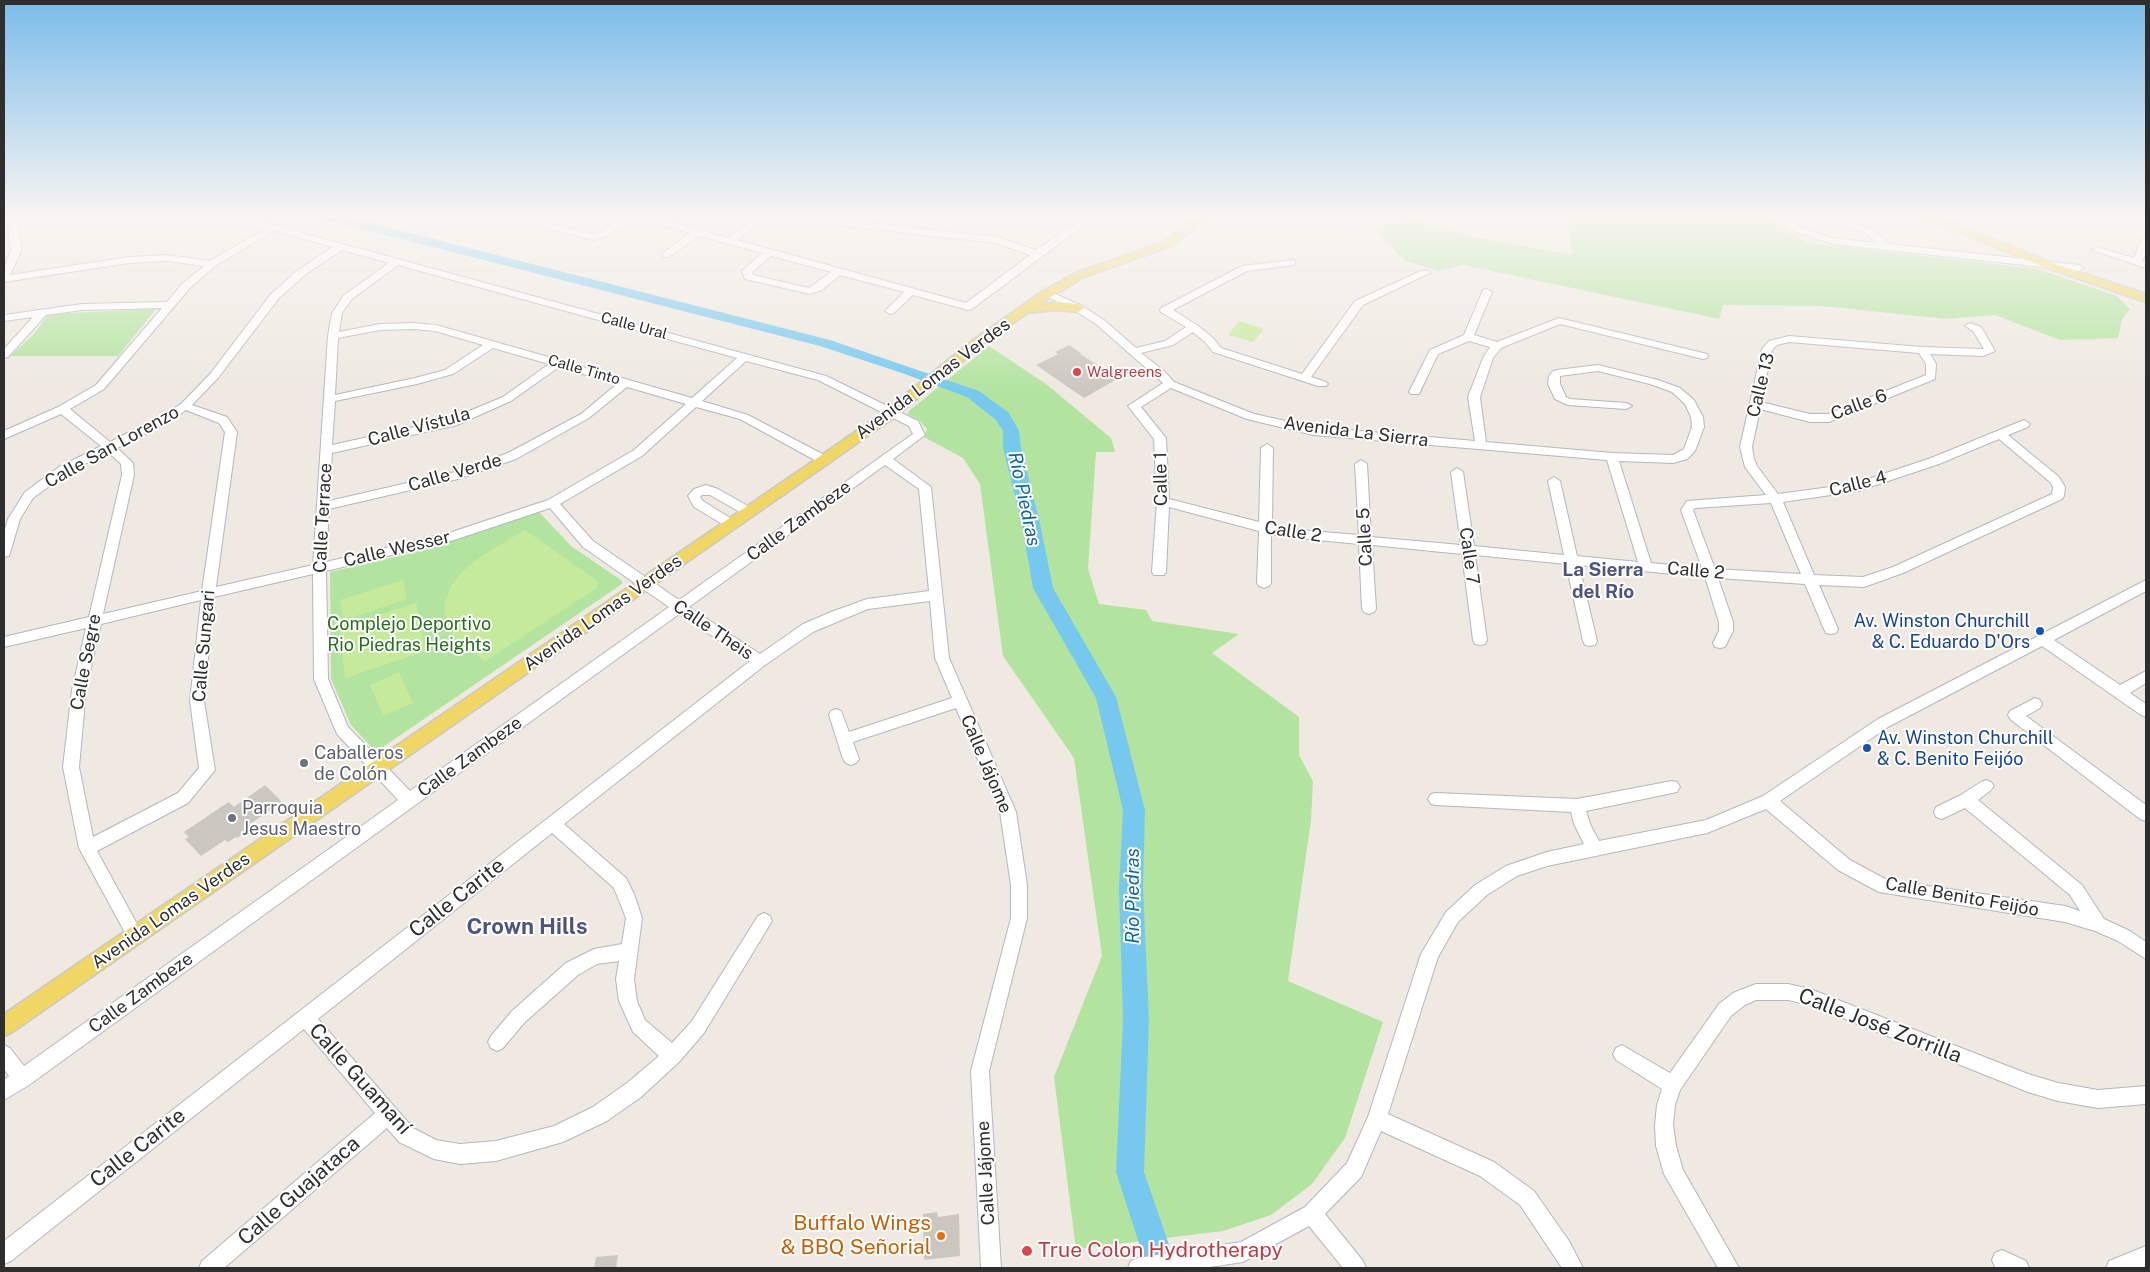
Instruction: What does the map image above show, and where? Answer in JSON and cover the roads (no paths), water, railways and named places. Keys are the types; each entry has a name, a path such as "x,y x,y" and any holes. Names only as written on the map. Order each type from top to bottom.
{"main road":[{"name":"Avenida Lomas Verdes","path":"4,1026 824,460 898,416 909,399 959,358 1047,294 1083,274"},
{"path":"1019,314 1045,307 1073,306 1070,295 1075,284 1085,274"},
{"path":"2076,274 2146,298"},
{"path":"2098,274 2146,290"}],"street":[{"path":"4,279 35,274"},
{"path":"4,435 62,409 100,387 186,286 200,274"},
{"name":"Calle San Lorenzo","path":"4,553 14,520 29,495 63,470 165,419 185,406 214,376 275,296 299,274"},
{"name":"Calle Terrace","path":"379,274 348,297 337,313 333,336 320,568 321,680 342,730 408,801"},
{"name":"Calle Ural","path":"441,274 822,378 898,416"},
{"path":"748,274 749,277 810,291 818,288 835,274"},
{"path":"851,274 968,307 1010,274"},
{"path":"1233,274 1165,310 1193,327 1209,340 1217,350 1322,384"},
{"path":"1304,378 1359,303 1422,274"},
{"path":"890,311 911,291"},
{"path":"1468,337 1487,292"},
{"name":"Avenida La Sierra","path":"1047,294 1073,306 1100,322 1160,373 1170,384 1251,417 1312,431 1612,457 1673,459 1683,456 1689,451 1698,427 1695,409 1684,395 1665,385 1598,368 1557,373 1554,376 1554,384 1561,400 1626,406"},
{"path":"4,318 82,307 170,305"},
{"path":"4,356 44,311"},
{"path":"1481,445 1474,397 1488,358 1497,346 1559,321 1703,356"},
{"name":"Calle Tinto","path":"333,336 380,327 414,326 436,328 744,417 824,460"},
{"name":"Calle 13","path":"1832,629 1775,500 1752,468 1748,459 1746,447 1767,349 1773,343 1788,339 1922,350 1982,353 1990,350 1977,329 1970,326"},
{"path":"1133,352 1169,344 1193,327"},
{"path":"1415,392 1434,352 1468,337 1497,346"},
{"path":"330,399 417,381 450,372 493,343"},
{"name":"Calle 6","path":"1755,404 1810,418 1829,418 1839,415 1931,377 1931,364 1922,350"},
{"name":"Calle Wesser","path":"4,642 454,536 552,503 638,453 744,357"},
{"name":"Calle Vístula","path":"327,450 453,422 508,399 558,363"},
{"name":"Calle Verde","path":"324,506 458,475 512,456 585,416 626,382"},
{"name":"Calle 1","path":"1159,572 1163,501 1160,438 1134,406 1170,384"},
{"name":"Calle Sungari","path":"87,848 183,798 207,770 197,701 208,594 231,432 223,420 185,406"},
{"name":"Calle Segre","path":"62,409 127,463 128,475 93,621 79,690 71,767 87,848 135,935"},
{"name":"Calle Zambeze","path":"4,1092 918,435 914,424 898,416"},
{"name":"Calle 4","path":"1710,573 1687,510 1691,504 1698,502 1775,500 1854,488 1935,461 2024,424"},
{"name":"Calle 2","path":"1163,501 1264,529 1365,542 1572,559 1710,573 1864,582 1898,570 2058,496 2059,487 2055,480 2000,434"},
{"path":"1264,583 1267,448"},
{"path":"1612,457 1646,567"},
{"name":"Calle Jájome","path":"885,459 926,487 942,658 1008,812 1019,885 1019,918 980,1071 991,1268"},
{"name":"Calle 5","path":"1361,464 1369,609"},
{"name":"Calle 7","path":"1457,472 1480,640"},
{"path":"1554,481 1590,641"},
{"path":"731,524 698,504 694,496 706,489 748,512"},
{"name":"Calle Theis","path":"552,503 588,544 644,584 760,661"},
{"path":"1710,573 1726,622 1726,631 1720,643"},
{"path":"1138,1268 1243,1252 1312,1214 1354,1170 1377,1119 1430,954 1452,917 1481,890 1512,871 1547,859 1707,826 1768,801 1883,723 2146,585"},
{"name":"Calle Carite","path":"4,1254 760,661 808,628 836,615 867,604 936,594"},
{"path":"2043,639 2146,711"},
{"path":"2120,692 2146,676"},
{"path":"845,740 960,701"},
{"path":"2035,704 2015,715 2146,814"},
{"path":"836,716 851,759"},
{"path":"1942,812 1966,800 1986,786"},
{"path":"1436,799 1577,806 1672,787"},
{"path":"1966,800 2076,890 2098,924"},
{"name":"Calle Benito Feijóo","path":"1768,801 1844,865 1885,887 2065,914 2098,924 2124,936 2146,951"},
{"path":"1577,806 1582,824 1594,848"},
{"path":"553,824 620,883 634,918 626,979 628,1002 639,1026 673,1056"},
{"name":"Calle Guamaní","path":"305,1017 406,1135 434,1149 460,1154 496,1151 556,1135 600,1114 634,1090 673,1056 698,1027 764,921"},
{"path":"497,1042 518,1017 572,969 594,956 629,951"},
{"name":"Calle José Zorrilla","path":"1729,1268 1674,1174 1666,1146 1664,1125 1666,1105 1673,1085 1725,1010 1739,999 1756,992 1788,992 1818,1000 2035,1085 2058,1092 2098,1099 2146,1095"},
{"path":"4,1054 22,1079"},
{"path":"1622,1054 1673,1085"},
{"name":"Calle Guajataca","path":"209,1268 388,1114"},
{"path":"1377,1119 1487,1170 1527,1198 1562,1248 1573,1268"},
{"path":"1312,1214 1356,1268"},
{"path":"2116,1268 2146,1256"}],"waterway":[{"name":"Río Piedras","path":"556,274 825,343 908,370 973,394 1003,417 1011,431 1012,448 1030,519 1043,588 1106,697 1134,810 1131,888 1136,1020 1130,1172 1162,1268"}],"place":[{"name":"Walgreens","path":"1077,372"},
{"name":"Av. Winston Churchill & C. Eduardo D'Ors","path":"2040,631"},
{"name":"Av. Winston Churchill & C. Benito Feijóo","path":"1867,748"},
{"name":"Caballeros de Colón","path":"304,763"},
{"name":"Parroquia Jesus Maestro","path":"232,818"},
{"name":"Buffalo Wings & BBQ Señorial","path":"941,1236"},
{"name":"True Colon Hydrotherapy","path":"1027,1251"}],"district":[{"name":"La Sierra del Río","path":"1603,581"},
{"name":"Crown Hills","path":"527,927"}],"park label":[{"name":"Complejo Deportivo Rio Piedras Heights","path":"409,634"}]}
